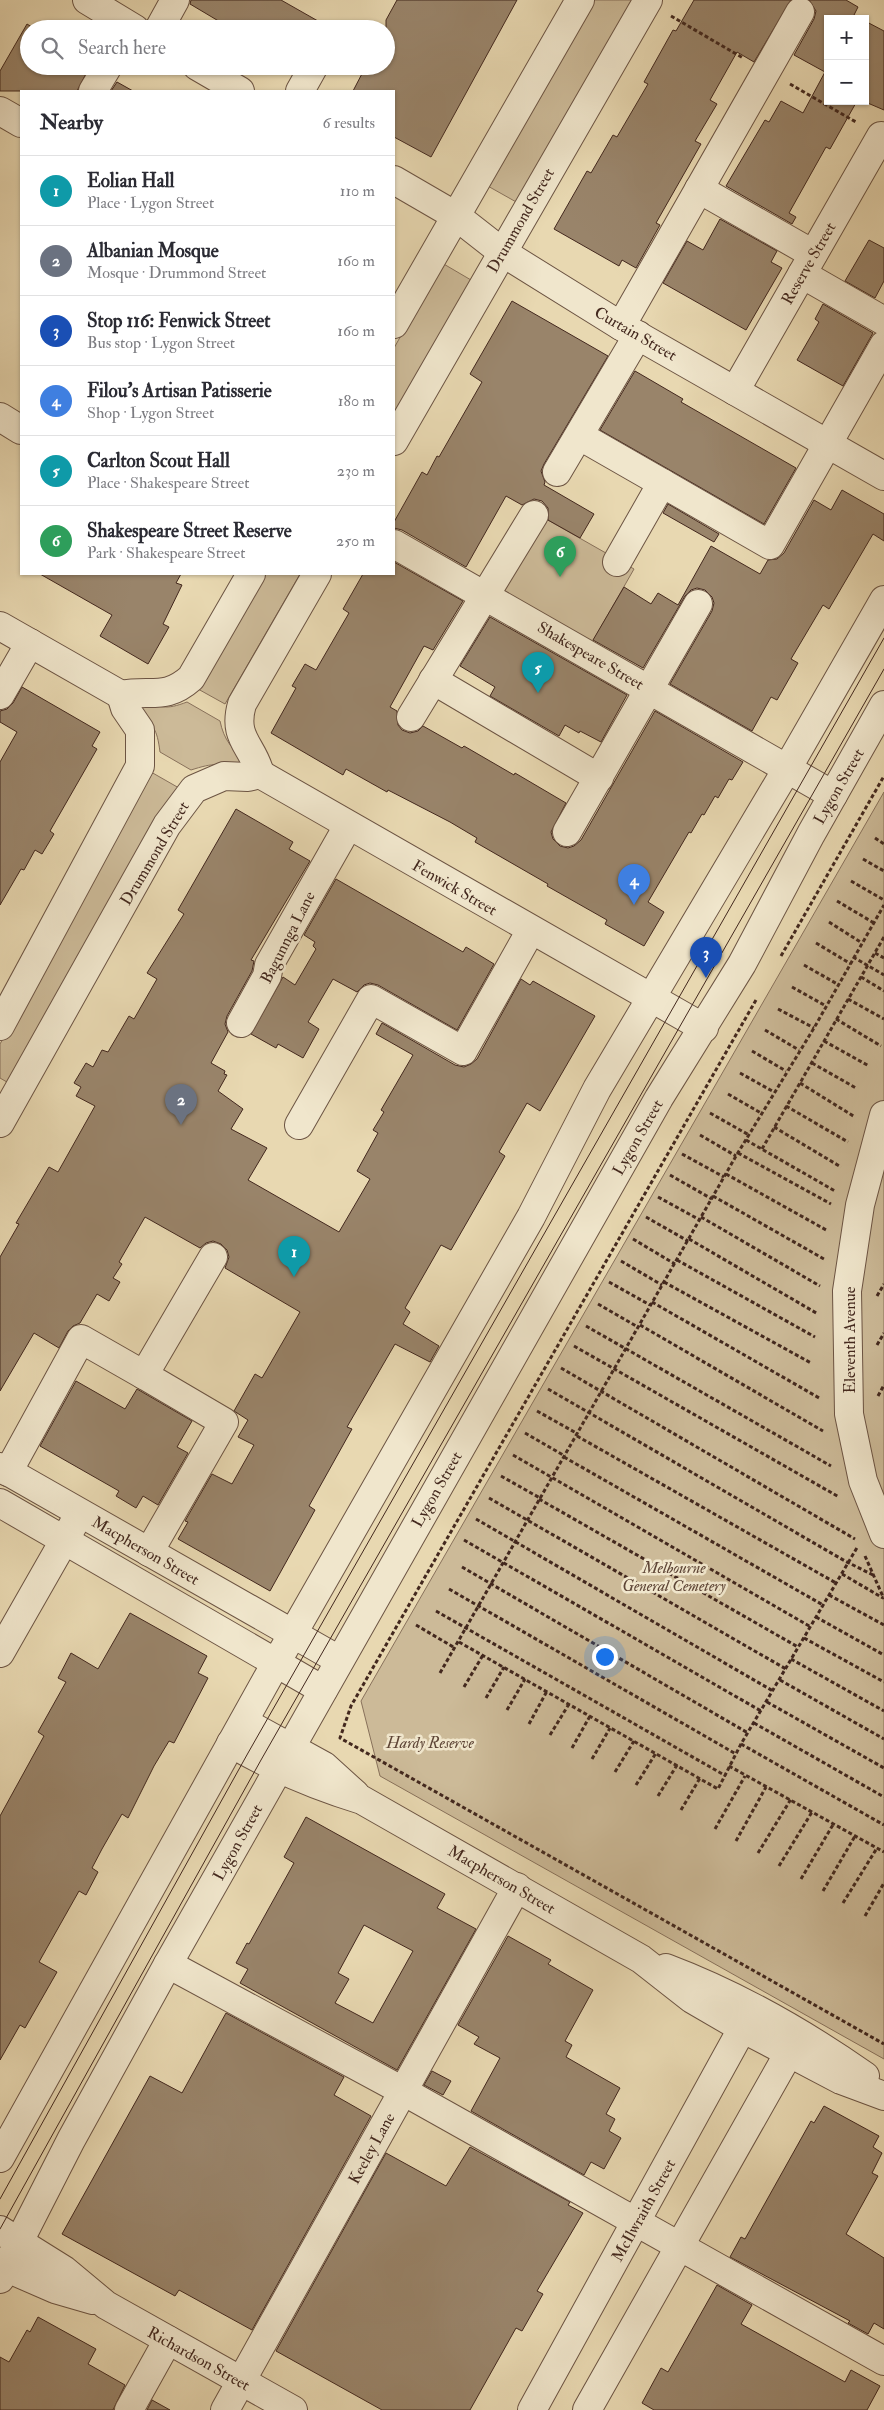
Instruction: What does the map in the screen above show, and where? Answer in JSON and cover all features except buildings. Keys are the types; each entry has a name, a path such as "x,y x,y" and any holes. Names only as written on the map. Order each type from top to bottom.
{"street":[{"path":"87,0 119,20"},
{"path":"164,20 175,0"},
{"path":"395,322 580,0"},
{"name":"Drummond Street","path":"395,439 648,0"},
{"path":"557,472 580,436 699,189 800,12"},
{"path":"94,90 103,75"},
{"path":"212,75 238,90"},
{"path":"301,90 309,75"},
{"path":"0,111 20,122"},
{"name":"Reserve Street","path":"735,391 881,136"},
{"name":"Curtain Street","path":"395,181 456,216 502,252 630,330 884,476"},
{"path":"699,189 808,264 884,321"},
{"path":"580,436 770,544 884,345"},
{"path":"0,417 20,429"},
{"path":"617,562 662,483"},
{"path":"411,717 534,515"},
{"name":"Shakespeare Street","path":"395,545 485,594 833,795"},
{"path":"0,626 121,695 134,692 161,694 181,687 191,678 250,575"},
{"path":"260,774 257,762 243,742 238,719 242,704 316,575"},
{"path":"0,2158 276,1663 531,1217 597,1089 788,769 884,600"},
{"path":"568,832 698,604"},
{"path":"0,695 30,643"},
{"path":"433,680 598,778"},
{"path":"0,1026 140,766 140,730 125,708 121,695"},
{"name":"Lygon Street","path":"2,2271 9,2236 168,1964 659,1098 742,964 884,705"},
{"name":"Drummond Street","path":"3,1110 167,825 190,793 194,789 224,776 248,777 260,774"},
{"name":"Fenwick Street","path":"260,774 704,1028"},
{"name":"Bagunnga Lane","path":"241,1023 267,976 268,965 348,826"},
{"path":"299,1125 370,999 463,1051 531,930"},
{"name":"Eleventh Avenue","path":"872,1538 874,1487 849,1414 848,1331 860,1302 863,1193 882,1124"},
{"path":"144,1376 213,1257"},
{"path":"4,1469 81,1339 224,1422 149,1552"},
{"name":"Macpherson Street","path":"4,1469 339,1660"},
{"name":"Macpherson Street","path":"0,1503 323,1690"},
{"path":"0,1653 81,1512"},
{"name":"Macpherson Street","path":"238,1733 284,1758 324,1766 362,1800 641,1959 703,1982 748,2019 794,2044 846,2063 884,2089"},
{"name":"Keeley Lane","path":"225,2410 517,1887"},
{"path":"168,1964 403,2091 884,2361"},
{"name":"McIlwraith Street","path":"532,2410 748,2019"},
{"path":"587,2410 794,2044"},
{"name":"Macpherson Street","path":"794,2044 840,2080 884,2096"},
{"name":"Richardson Street","path":"9,2236 64,2270 106,2305 293,2410"},
{"name":"Richardson Street","path":"2,2271 106,2305"},
{"path":"129,2410 168,2340"}],"path":[{"path":"780,957 884,776"},
{"path":"875,838 884,844"},
{"path":"864,859 884,871"},
{"path":"851,881 884,900"},
{"path":"837,901 874,923"},
{"path":"440,1673 737,1154 839,986 884,905"},
{"path":"828,922 862,943"},
{"path":"762,1149 884,937"},
{"path":"816,944 851,964"},
{"path":"875,953 884,958"},
{"path":"854,957 884,976"},
{"path":"804,965 839,986"},
{"path":"861,978 884,991"},
{"path":"792,986 826,1006"},
{"path":"761,991 351,1706 340,1738 884,2044"},
{"path":"848,998 884,1020"},
{"path":"778,1008 814,1028"},
{"path":"836,1019 881,1046"},
{"path":"765,1030 799,1050"},
{"path":"824,1041 869,1066"},
{"path":"752,1051 786,1071"},
{"path":"812,1063 856,1088"},
{"path":"740,1073 774,1092"},
{"path":"800,1083 882,1124"},
{"path":"728,1094 761,1113"},
{"path":"786,1106 854,1146"},
{"path":"710,1113 749,1135"},
{"path":"774,1127 863,1193"},
{"path":"700,1135 831,1204"},
{"path":"746,1140 762,1149 863,1193"},
{"path":"682,1154 833,1234"},
{"path":"670,1175 831,1263"},
{"path":"658,1197 860,1302 884,1284"},
{"path":"646,1217 848,1331"},
{"path":"633,1239 675,1264"},
{"path":"621,1260 811,1363"},
{"path":"677,1260 815,1337"},
{"path":"609,1282 824,1401"},
{"path":"598,1304 828,1434"},
{"path":"586,1326 834,1467"},
{"path":"574,1346 614,1371 842,1499"},
{"path":"561,1368 601,1392 872,1538"},
{"path":"548,1389 875,1576"},
{"path":"537,1411 836,1584"},
{"path":"525,1433 823,1605"},
{"path":"513,1455 811,1626"},
{"path":"501,1476 798,1647"},
{"path":"489,1498 786,1669"},
{"path":"476,1519 773,1691"},
{"path":"459,1642 718,1789 748,1733 849,1562 872,1538"},
{"path":"872,1538 875,1576 884,1599"},
{"path":"464,1540 761,1712"},
{"path":"462,1567 489,1585 748,1733"},
{"path":"842,1574 884,1599"},
{"path":"448,1589 736,1754"},
{"path":"829,1595 884,1625"},
{"path":"436,1611 726,1776"},
{"path":"816,1617 884,1655"},
{"path":"416,1625 455,1648"},
{"path":"804,1638 884,1682"},
{"path":"464,1687 483,1655"},
{"path":"791,1659 884,1711"},
{"path":"486,1698 504,1667"},
{"path":"507,1710 525,1679"},
{"path":"780,1680 884,1739"},
{"path":"529,1724 548,1692"},
{"path":"767,1702 884,1768"},
{"path":"550,1735 568,1704"},
{"path":"572,1748 590,1716"},
{"path":"754,1723 884,1797"},
{"path":"592,1759 610,1728"},
{"path":"615,1772 634,1741"},
{"path":"742,1744 884,1825"},
{"path":"636,1785 656,1753"},
{"path":"658,1796 678,1765"},
{"path":"729,1766 884,1852"},
{"path":"715,1829 745,1776"},
{"path":"680,1810 700,1778"},
{"path":"736,1841 766,1787"},
{"path":"758,1853 791,1800"},
{"path":"779,1866 812,1812"},
{"path":"801,1878 834,1823"},
{"path":"822,1891 855,1836"},
{"path":"843,1903 876,1848"},
{"path":"865,1916 884,1884"}],"green space":[{"path":"591,0 632,0 518,203 486,185"},
{"path":"442,263 471,280 395,412 395,346"},
{"path":"539,515 634,569 590,646 486,586"},
{"path":"264,575 299,575 225,704 198,689"},
{"path":"140,699 163,707 187,702 220,721 224,734 230,744 237,753 248,761 242,772 222,765 205,766 191,770 160,752 156,732 146,720 134,711"},
{"path":"151,772 179,788 12,1085 0,1078 0,1044"},
{"name":"Melbourne General Cemetery","path":"884,792 884,2059 380,1776 361,1701"}],"tram line":[{"path":"0,2199 248,1753 884,638"},
{"path":"0,2229 261,1760 884,669"}],"place":[{"name":"Shakespeare Street Reserve","path":"560,577"},
{"name":"Carlton Scout Hall","path":"538,693"},
{"name":"Filou's Artisan Patisserie","path":"634,905"},
{"name":"Stop 116: Fenwick Street","path":"706,978"},
{"name":"Albanian Mosque","path":"181,1125"},
{"name":"Eolian Hall","path":"294,1277"}],"park label":[{"name":"Hardy Reserve","path":"430,1742"}]}
